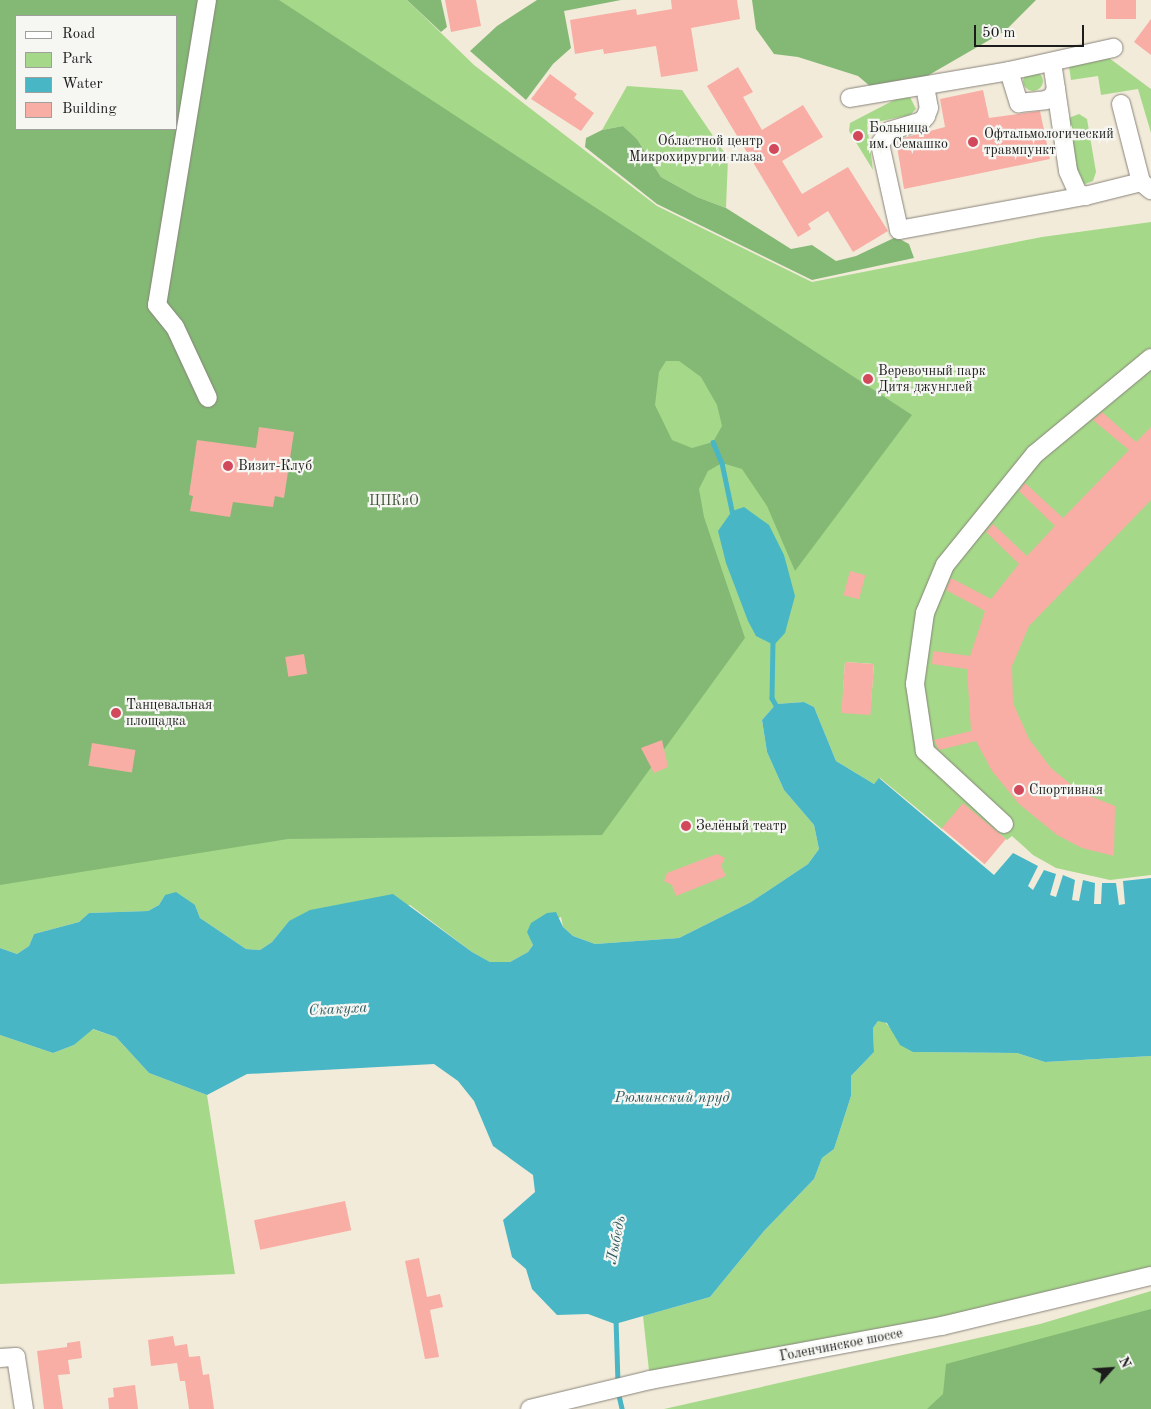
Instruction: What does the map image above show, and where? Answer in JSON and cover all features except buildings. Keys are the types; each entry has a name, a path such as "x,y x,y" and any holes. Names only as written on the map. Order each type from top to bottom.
{"street":[{"path":"207,0 157,304 175,327 208,398"},
{"path":"850,98 1009,71 1113,48"},
{"path":"1052,62 1068,171 1078,193 1085,196"},
{"path":"1009,71 1016,100 1023,105 1052,97 1056,89"},
{"path":"924,86 929,108 926,116 922,121 888,131 880,144 898,230 1146,186 1121,104"},
{"path":"1004,824 925,751 915,684 925,613 945,565 1036,454 1151,358"},
{"name":"Голенчинское шоссе","path":"530,1409 626,1385 942,1326 1151,1276"},
{"path":"8,1358 24,1409"}],"green space":[{"name":"ЦПКиО","path":"0,0 407,0 474,65 657,206 812,282 1042,237 1151,222 1151,875 1110,880 1056,868 1033,855 1012,836 1007,840 963,804 942,829 880,778 874,784 836,761 814,707 804,702 776,704 762,720 767,752 784,790 814,825 819,849 808,864 751,902 679,938 595,944 573,936 563,927 561,917 528,932 533,945 528,952 510,962 490,962 472,952 410,905 289,921 272,942 260,950 246,949 200,918 195,905 165,895 159,905 148,911 89,913 79,922 34,934 29,946 17,954 0,948","holes":["845,662 874,664 870,714 842,712"]},
{"name":"ЦПКиО","path":"0,0 279,0 912,415 795,571 767,506 742,469 722,463 708,471 699,489 704,517 745,638 602,835 288,839 0,885","holes":["666,361 679,361 701,377 717,405 722,426 713,442 692,448 672,440 655,405 659,372"]},
{"path":"407,0 441,0 447,27 441,32"},
{"path":"537,0 621,0 564,11 571,48 553,64 526,100 470,51 497,26"},
{"path":"752,0 1036,0 1005,31 915,83 877,92 858,76 798,57 774,54 756,29"},
{"path":"1109,58 1151,89 1151,133 1138,89 1101,95 1098,76 1071,80 1069,66"},
{"path":"1033,71 1040,74 1043,81 1040,88 1033,91 1026,88 1023,81 1026,74"},
{"path":"627,86 682,90 728,158 726,208 697,197 661,177 637,139 623,126 602,130"},
{"path":"910,97 916,109 910,115 867,124 873,170 849,131 850,123 898,98"},
{"path":"1079,114 1087,119 1096,172 1093,181 1085,184 1077,181 1065,124 1071,117"},
{"path":"623,126 637,139 661,177 697,197 726,208 791,249 812,245 836,261 856,256 896,237 909,244 914,258 812,280 657,204 585,147 586,138 602,130"},
{"path":"883,1020 913,1052 1017,1053 1045,1062 1151,1056 1151,1276 650,1380 643,1316 710,1297 764,1231 814,1179 822,1158 834,1149 851,1096 851,1076 874,1052 873,1028 878,1021"},
{"path":"92,1029 116,1037 149,1073 207,1095 235,1274 0,1284 0,1035 53,1053 74,1045"},
{"path":"1151,1291 1151,1409 664,1409 1040,1324"},
{"path":"1151,1309 1151,1409 927,1409 943,1394 946,1364"}],"water":[{"path":"744,507 769,525 784,555 795,596 785,633 774,645 756,636 748,621 726,563 718,531 732,511"},
{"name":"Рюминский пруд","path":"804,702 814,707 836,761 874,784 879,778 994,875 1013,853 1038,866 1028,886 1033,890 1044,870 1056,874 1050,895 1056,897 1063,875 1075,880 1072,900 1079,901 1083,880 1095,883 1094,904 1101,904 1102,883 1116,883 1119,905 1125,904 1123,881 1151,878 1151,1056 1045,1062 1017,1053 913,1052 900,1045 887,1023 878,1021 873,1028 874,1052 851,1076 851,1096 834,1149 822,1158 814,1179 764,1231 710,1297 615,1324 588,1314 557,1315 532,1289 526,1269 512,1257 503,1220 535,1192 533,1175 493,1146 474,1101 458,1081 434,1064 247,1074 207,1095 149,1073 116,1037 93,1029 74,1045 53,1053 0,1035 0,948 17,954 29,946 34,934 79,922 89,913 148,911 159,905 165,895 176,892 195,905 200,918 246,949 260,950 272,942 289,921 310,910 393,894 472,952 490,962 510,962 528,952 533,945 527,932 531,923 547,913 556,912 563,927 573,936 595,944 679,938 751,902 808,864 819,849 814,825 784,790 767,752 762,720 776,704"}],"waterway":[{"path":"713,442 722,463 733,515"},
{"path":"773,641 772,698 778,709"},
{"name":"Лыбедь","path":"616,1319 618,1384"},
{"name":"Лыбедь","path":"618,1391 622,1409"}],"place":[{"name":"Больница им. Семашко","path":"858,136"},
{"name":"Офтальмологический травмпункт","path":"973,142"},
{"name":"Областной центр Микрохирургии глаза","path":"774,149"},
{"name":"Веревочный парк Дитя джунглей","path":"868,379"},
{"name":"Визит-Клуб","path":"228,466"},
{"name":"Танцевальная площадка","path":"116,713"},
{"name":"Спортивная","path":"1019,790"},
{"name":"Зелёный театр","path":"686,826"}],"water label":[{"name":"Скакуха","path":"338,1010"}]}
